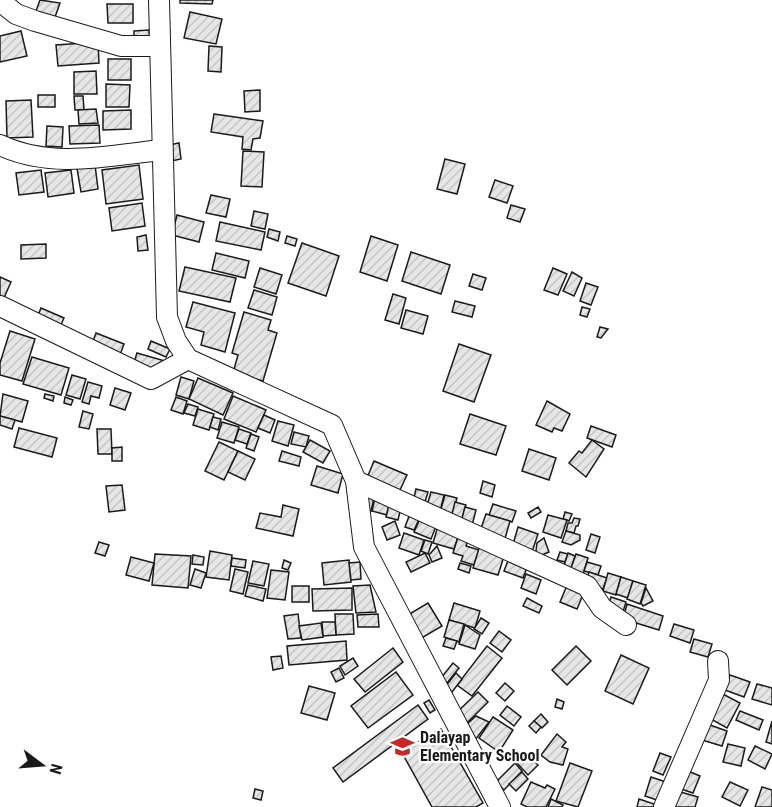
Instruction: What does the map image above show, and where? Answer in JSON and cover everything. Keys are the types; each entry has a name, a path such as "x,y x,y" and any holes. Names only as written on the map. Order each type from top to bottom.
{"street":[{"path":"159,0 167,317 176,341 188,359 332,425 356,481 364,547 500,807"},
{"path":"0,2 16,14 35,21 121,46 160,46"},
{"path":"0,145 22,155 54,159 83,159 161,150"},
{"path":"0,306 151,380 188,359"},
{"path":"356,481 587,586 602,608 626,626"},
{"path":"664,807 718,680 718,661"}],"building":[{"path":"40,0 60,3 55,17 36,11"},
{"path":"180,0 213,0 212,4 180,3"},
{"path":"107,4 133,4 133,23 108,23"},
{"path":"190,12 222,19 216,44 184,38"},
{"path":"149,30 150,44 134,45 134,31"},
{"path":"21,31 27,56 0,62 0,36"},
{"path":"98,42 99,63 58,66 56,45"},
{"path":"209,46 222,47 221,72 208,71"},
{"path":"108,59 131,59 131,80 108,80"},
{"path":"96,71 97,94 74,94 74,72"},
{"path":"106,84 130,85 129,107 106,107"},
{"path":"260,90 260,111 245,112 244,91"},
{"path":"38,95 55,95 55,107 38,107"},
{"path":"74,96 83,96 84,110 75,110"},
{"path":"31,100 33,137 7,138 6,101"},
{"path":"96,109 98,123 79,124 78,110"},
{"path":"131,110 131,129 103,130 103,111"},
{"path":"214,114 263,121 260,138 253,139 251,150 242,149 243,137 211,132"},
{"path":"99,125 100,143 70,144 69,126"},
{"path":"47,126 63,127 62,147 46,146"},
{"path":"179,143 181,159 171,161 169,145"},
{"path":"243,151 264,152 262,187 241,186"},
{"path":"445,159 465,164 457,194 437,189"},
{"path":"95,165 98,189 81,192 77,168"},
{"path":"139,165 143,199 106,204 102,170"},
{"path":"41,170 44,192 19,195 16,173"},
{"path":"71,170 74,193 48,197 45,173"},
{"path":"495,180 513,186 507,203 489,197"},
{"path":"211,195 230,199 226,217 206,213"},
{"path":"142,203 145,226 112,231 109,208"},
{"path":"511,205 525,209 520,222 507,218"},
{"path":"254,211 268,214 265,229 251,226"},
{"path":"177,215 204,222 199,242 172,235"},
{"path":"220,222 265,232 261,250 216,241"},
{"path":"269,229 280,232 278,241 267,237"},
{"path":"146,235 148,250 138,251 137,237"},
{"path":"287,236 297,239 295,246 285,243"},
{"path":"371,236 398,245 387,281 360,272"},
{"path":"302,243 339,256 326,296 288,283"},
{"path":"46,244 46,258 21,259 21,245"},
{"path":"411,252 450,265 441,294 402,281"},
{"path":"216,253 249,261 245,278 212,270"},
{"path":"185,267 236,278 230,302 179,291"},
{"path":"260,268 282,275 276,294 254,287"},
{"path":"553,268 567,274 558,295 544,290"},
{"path":"572,272 582,278 574,296 563,291"},
{"path":"473,274 486,278 482,290 469,286"},
{"path":"0,277 11,282 3,300 0,299"},
{"path":"586,283 598,287 591,305 580,301"},
{"path":"254,290 277,297 272,315 248,308"},
{"path":"393,294 406,298 399,324 385,320"},
{"path":"455,301 475,306 472,317 452,312"},
{"path":"193,302 235,313 225,352 201,345 204,332 186,327"},
{"path":"582,307 590,309 587,317 580,315"},
{"path":"41,308 64,318 59,329 36,320"},
{"path":"406,310 428,316 423,334 401,328"},
{"path":"244,312 271,320 268,330 277,333 263,381 233,373 238,355 232,353"},
{"path":"600,327 608,329 601,338 597,337"},
{"path":"10,331 35,339 22,381 0,375 0,363"},
{"path":"96,333 124,344 120,355 92,344"},
{"path":"151,341 170,349 166,357 148,349"},
{"path":"459,344 491,355 474,402 443,391"},
{"path":"137,353 165,361 151,371 133,366"},
{"path":"32,357 69,368 61,395 23,384"},
{"path":"72,375 86,379 80,399 66,395"},
{"path":"181,377 194,381 189,399 176,395"},
{"path":"198,378 233,393 223,415 189,399"},
{"path":"88,382 102,386 99,398 91,396 89,404 82,402"},
{"path":"115,388 131,393 125,410 110,405"},
{"path":"3,394 28,401 22,422 0,416"},
{"path":"45,394 54,396 53,401 44,398"},
{"path":"233,396 266,410 256,432 224,419"},
{"path":"65,397 73,400 71,405 64,403"},
{"path":"176,397 187,401 183,414 171,410"},
{"path":"547,401 570,414 562,431 554,428 552,432 536,425"},
{"path":"188,404 198,407 195,416 184,413"},
{"path":"198,409 214,414 209,430 193,425"},
{"path":"83,411 93,414 89,429 79,427"},
{"path":"470,414 506,426 496,455 460,444"},
{"path":"264,415 275,420 270,433 258,428"},
{"path":"0,416 15,420 12,429 0,425"},
{"path":"213,417 221,419 218,430 210,427"},
{"path":"278,421 294,425 288,446 272,441"},
{"path":"222,422 239,427 234,443 217,438"},
{"path":"591,426 616,435 612,447 587,438"},
{"path":"19,428 57,438 52,457 14,447"},
{"path":"97,429 111,429 112,454 98,454"},
{"path":"239,429 251,433 247,444 235,440"},
{"path":"294,432 309,436 306,447 291,444"},
{"path":"251,434 259,437 254,451 246,448"},
{"path":"310,440 330,451 323,463 303,452"},
{"path":"592,440 604,449 586,477 569,463 579,451 582,453"},
{"path":"219,442 238,451 224,480 205,471"},
{"path":"122,447 122,461 112,461 112,448"},
{"path":"529,449 556,458 549,480 522,471"},
{"path":"238,451 255,459 245,480 228,472"},
{"path":"282,451 301,457 299,466 279,461"},
{"path":"374,461 407,475 399,492 367,478"},
{"path":"317,466 343,474 338,493 311,485"},
{"path":"483,481 495,485 492,497 480,493"},
{"path":"122,485 125,510 109,512 106,486"},
{"path":"416,489 428,492 424,505 413,502"},
{"path":"431,492 444,495 440,512 426,509"},
{"path":"445,495 457,498 451,519 439,516"},
{"path":"364,496 374,498 371,511 361,508"},
{"path":"375,498 390,501 387,515 372,511"},
{"path":"390,500 402,503 398,520 386,517"},
{"path":"455,502 466,505 460,525 450,522"},
{"path":"493,504 516,511 512,522 489,515"},
{"path":"283,505 299,509 293,536 256,528 260,513 281,517"},
{"path":"465,507 476,510 471,529 460,526"},
{"path":"538,507 541,512 531,518 528,513"},
{"path":"411,511 421,515 414,530 405,527"},
{"path":"565,512 572,514 569,521 563,519"},
{"path":"486,514 510,521 504,542 479,534"},
{"path":"548,515 567,520 561,538 543,532"},
{"path":"421,517 437,524 431,539 414,532"},
{"path":"574,518 580,519 574,533 566,531 568,523 572,523"},
{"path":"395,521 400,535 387,540 382,527"},
{"path":"438,526 460,532 454,549 433,543"},
{"path":"518,527 538,534 531,555 512,548"},
{"path":"566,531 580,535 580,540 571,545 562,542"},
{"path":"404,533 424,540 419,555 399,548"},
{"path":"591,534 600,537 595,553 586,550"},
{"path":"458,537 468,540 466,546 479,550 474,565 461,561 463,556 453,553"},
{"path":"544,538 549,552 535,558 537,543"},
{"path":"425,540 432,542 428,554 421,551"},
{"path":"99,542 109,545 105,556 95,553"},
{"path":"480,545 505,553 498,575 473,568"},
{"path":"437,546 442,558 432,562 429,555"},
{"path":"210,551 232,555 229,580 206,577"},
{"path":"560,552 568,554 565,562 557,560"},
{"path":"425,553 430,563 411,572 406,562"},
{"path":"568,553 575,556 570,572 563,569"},
{"path":"155,554 191,556 188,588 152,585"},
{"path":"576,554 588,558 582,578 569,574"},
{"path":"193,555 204,557 203,565 192,564"},
{"path":"131,557 154,563 149,581 126,575"},
{"path":"232,558 246,560 245,568 231,566"},
{"path":"509,558 528,565 523,578 504,571"},
{"path":"284,560 291,563 288,570 282,568"},
{"path":"349,560 351,582 324,585 322,563"},
{"path":"253,561 269,564 264,586 248,583"},
{"path":"360,562 361,579 351,580 349,563"},
{"path":"587,562 601,566 598,575 584,571"},
{"path":"460,563 471,566 469,573 458,569"},
{"path":"195,569 206,573 201,588 190,585"},
{"path":"235,569 248,572 243,594 230,591"},
{"path":"271,570 289,572 285,600 267,598"},
{"path":"589,572 607,578 603,589 585,584"},
{"path":"608,573 621,577 616,595 603,591"},
{"path":"526,574 541,580 536,594 521,588"},
{"path":"621,577 633,581 628,598 616,594"},
{"path":"633,581 646,585 640,604 627,599"},
{"path":"568,583 585,590 577,609 560,602"},
{"path":"248,585 266,589 263,601 245,596"},
{"path":"370,585 376,612 356,613 353,586"},
{"path":"292,586 309,586 309,602 292,602"},
{"path":"352,588 352,610 313,611 312,589"},
{"path":"646,588 653,601 643,606 641,603"},
{"path":"611,597 626,602 622,615 607,611"},
{"path":"527,598 542,606 539,613 523,606"},
{"path":"428,603 442,626 420,639 406,616"},
{"path":"454,603 480,611 475,628 449,620"},
{"path":"627,604 663,616 659,630 623,619"},
{"path":"298,614 301,638 288,639 284,616"},
{"path":"335,614 353,614 354,634 336,635"},
{"path":"378,614 379,627 358,627 357,615"},
{"path":"481,618 489,623 482,634 474,629"},
{"path":"449,620 464,624 459,642 444,637"},
{"path":"322,622 335,622 336,635 323,636"},
{"path":"321,623 323,637 302,640 299,626"},
{"path":"674,624 694,630 690,643 670,636"},
{"path":"465,625 480,635 475,649 459,644"},
{"path":"499,631 511,640 502,652 490,643"},
{"path":"446,638 457,641 454,649 443,646"},
{"path":"694,639 712,644 708,657 690,652"},
{"path":"346,641 347,660 289,665 287,646"},
{"path":"487,646 502,658 472,696 457,685"},
{"path":"576,646 591,661 567,685 552,670"},
{"path":"393,648 403,662 365,692 354,679"},
{"path":"621,655 649,668 633,704 605,691"},
{"path":"281,656 283,668 273,670 271,657"},
{"path":"353,658 358,666 345,675 340,666"},
{"path":"453,663 459,668 447,683 441,678"},
{"path":"339,668 344,678 336,682 331,672"},
{"path":"396,672 413,695 368,728 351,706"},
{"path":"456,673 462,679 452,692 445,687"},
{"path":"730,675 750,682 744,697 725,690"},
{"path":"505,683 514,691 505,701 496,693"},
{"path":"757,684 772,688 772,705 752,699"},
{"path":"309,686 335,693 327,720 301,713"},
{"path":"478,692 488,702 466,724 455,714"},
{"path":"721,693 740,703 727,728 709,718"},
{"path":"557,699 564,702 562,709 555,707"},
{"path":"429,700 435,710 430,713 424,703"},
{"path":"418,705 428,719 343,782 333,768"},
{"path":"507,706 521,717 514,726 500,715"},
{"path":"740,711 763,720 759,730 736,720"},
{"path":"541,714 548,722 542,728 534,721"},
{"path":"476,716 489,722 475,740 465,726"},
{"path":"493,717 513,730 499,752 479,738"},
{"path":"534,721 541,727 536,733 529,726"},
{"path":"772,721 772,744 766,742"},
{"path":"707,724 727,731 722,746 702,740"},
{"path":"441,729 483,803 476,807 432,807 401,751"},
{"path":"557,734 566,742 562,747 568,749 563,765 550,762 541,755"},
{"path":"728,744 745,748 741,766 723,762"},
{"path":"755,746 772,754 765,769 748,760"},
{"path":"526,753 538,765 528,775 517,763"},
{"path":"660,753 671,757 663,775 653,771"},
{"path":"515,763 522,771 504,790 496,782"},
{"path":"570,763 592,771 578,807 556,801"},
{"path":"688,771 700,776 693,793 681,789"},
{"path":"522,772 528,779 516,791 509,784"},
{"path":"651,777 669,783 663,802 645,796"},
{"path":"531,782 545,788 547,785 555,789 546,807 527,807 521,804"},
{"path":"730,782 748,790 740,806 722,797"},
{"path":"762,787 772,790 772,807 755,807"},
{"path":"255,789 263,791 261,800 253,798"},
{"path":"677,791 698,797 695,807 672,807"},
{"path":"551,799 563,805 562,807 548,807"},
{"path":"639,799 660,806 637,807"}],"place":[{"name":"Dalayap Elementary School","path":"402,746"}]}
